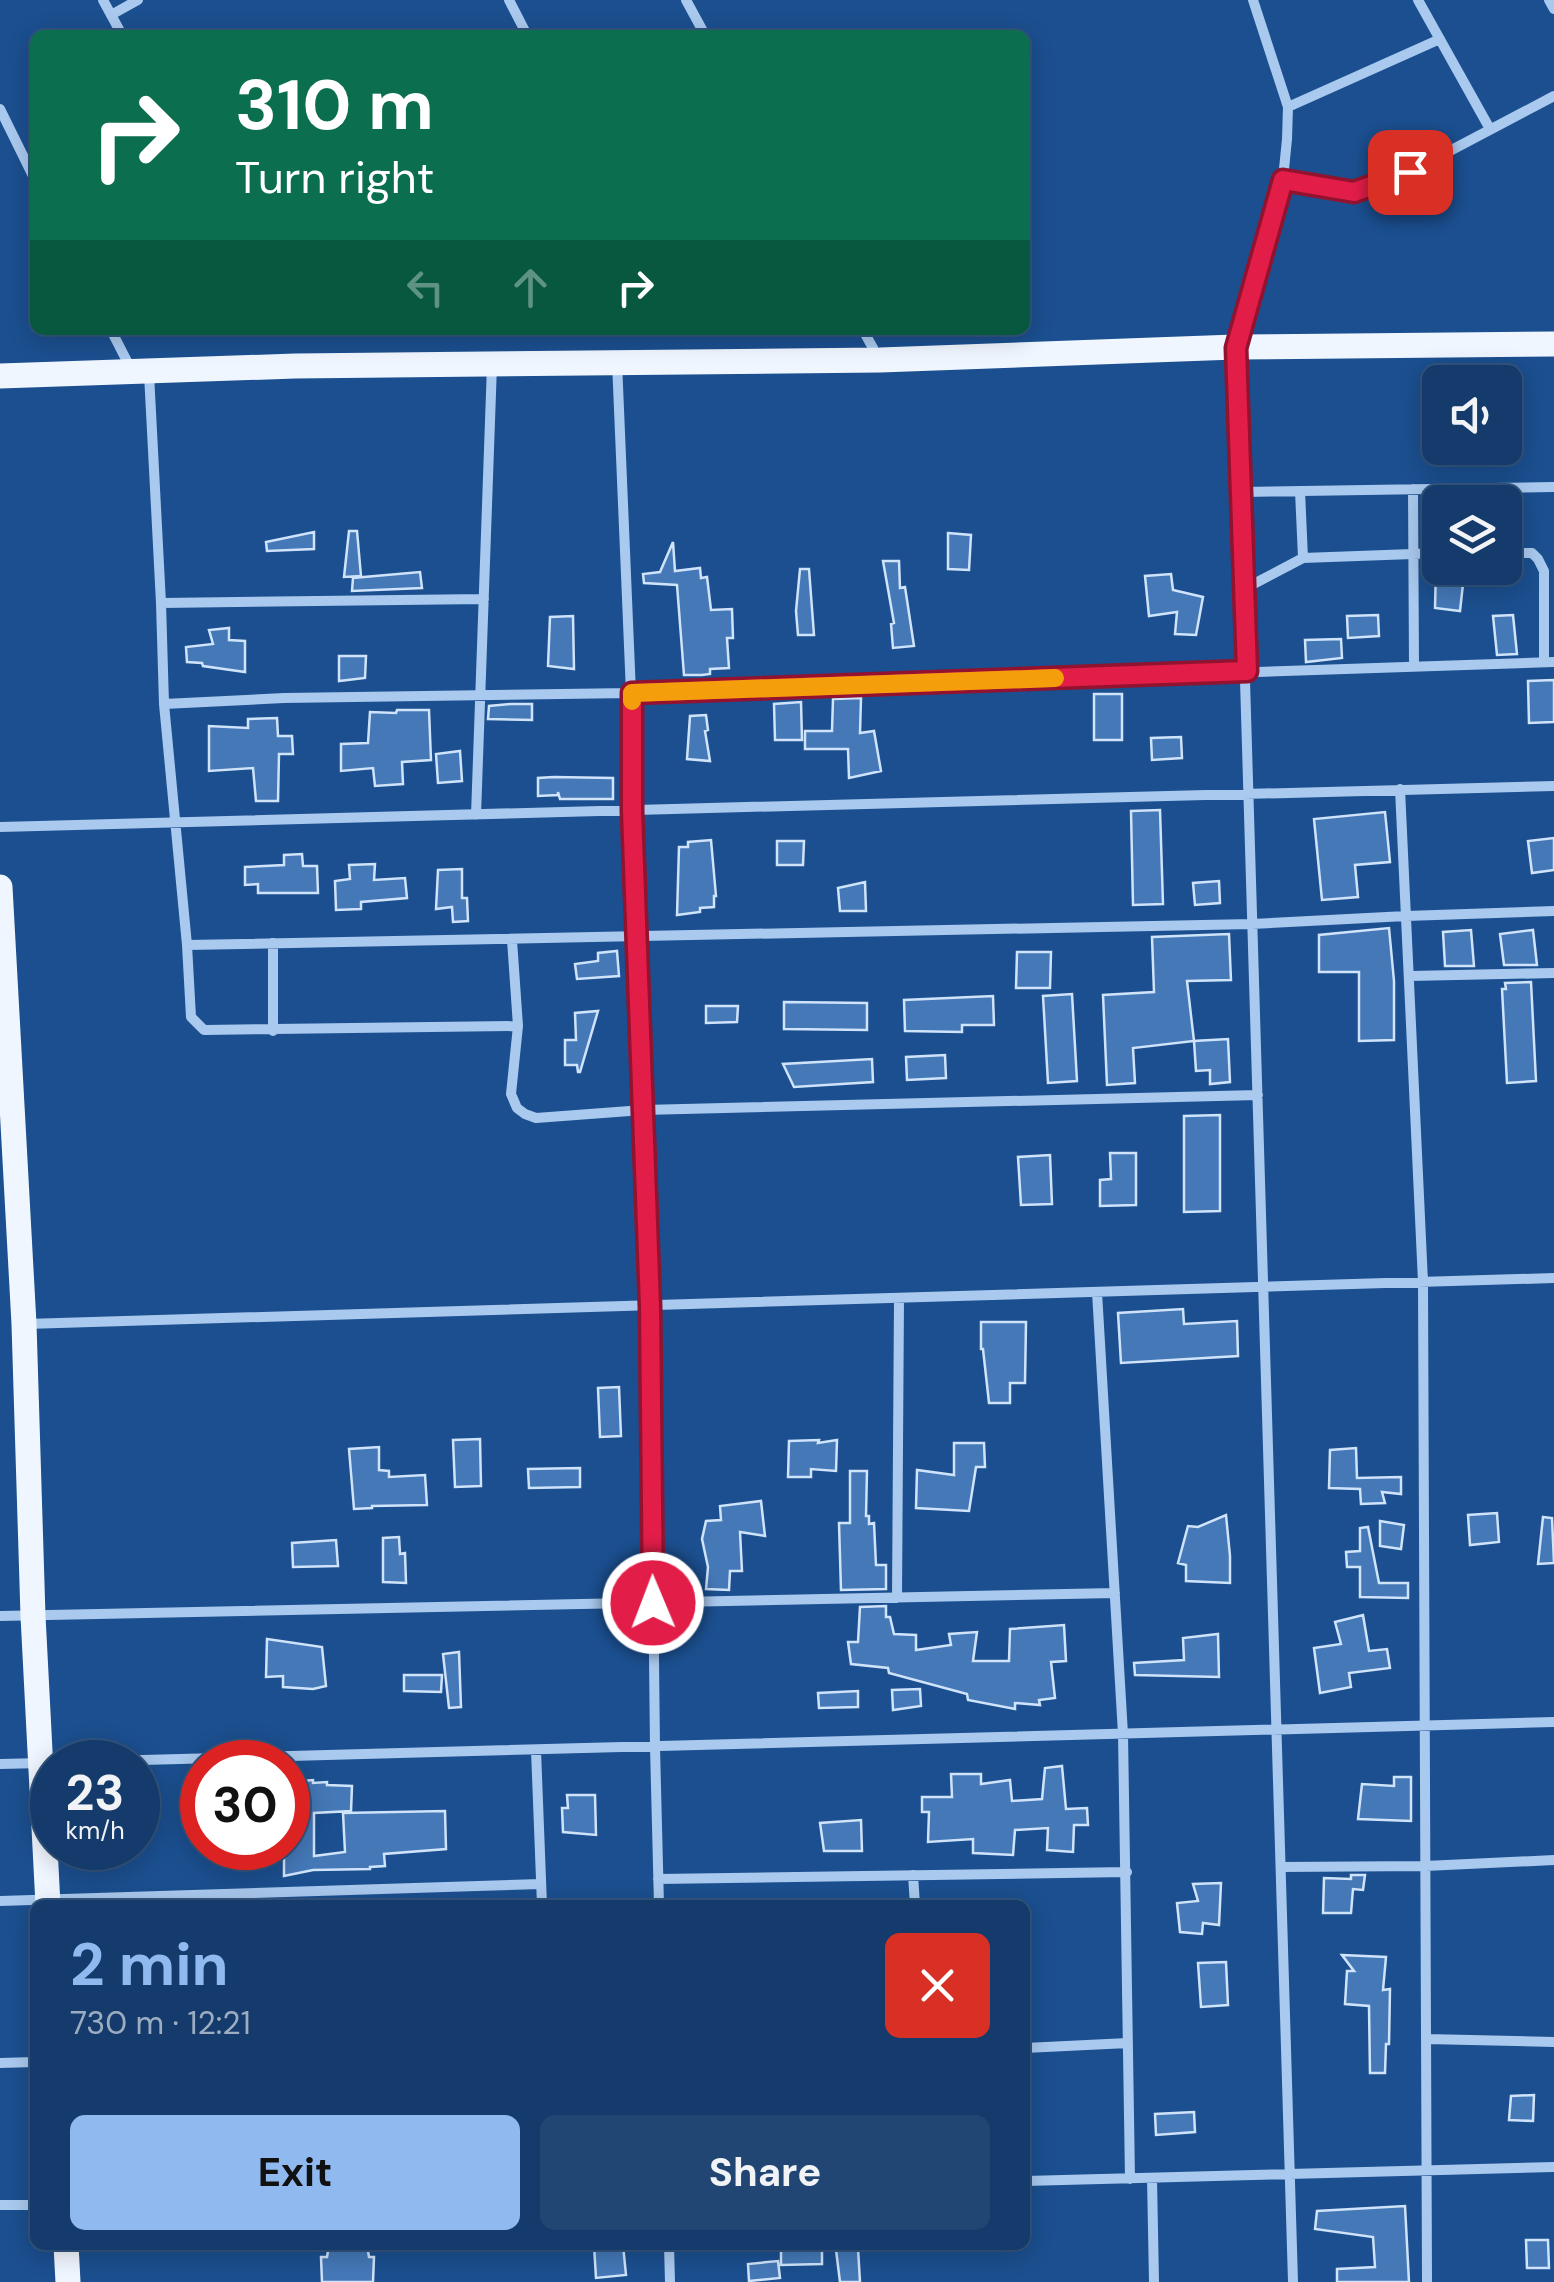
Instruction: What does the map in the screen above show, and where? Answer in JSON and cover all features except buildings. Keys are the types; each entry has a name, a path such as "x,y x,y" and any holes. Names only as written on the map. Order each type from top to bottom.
{"main road":[{"path":"0,376 141,370 880,360 1236,348 1554,344"},
{"path":"0,887 24,1324 33,1616 50,1740"},
{"path":"48,1900 49,1870"},
{"path":"66,2250 68,2282"}],"street":[{"path":"103,0 119,30"},
{"path":"111,15 138,0"},
{"path":"509,0 524,30"},
{"path":"686,0 702,30"},
{"path":"1253,0 1288,107 1283,180 1236,348 1293,2282"},
{"path":"1418,0 1490,130"},
{"path":"1549,0 1554,9"},
{"path":"1288,107 1440,39"},
{"path":"1283,180 1354,192 1410,172 1554,96"},
{"path":"0,109 30,170"},
{"path":"115,335 141,370 162,603 164,704 190,1017 204,1030 518,1026"},
{"path":"866,335 880,360"},
{"path":"617,362 632,693 632,811 650,1306 659,1900"},
{"path":"476,815 492,364"},
{"path":"1522,487 1554,487"},
{"path":"1413,490 1414,666"},
{"path":"1240,492 1422,490"},
{"path":"1300,491 1303,558"},
{"path":"1244,589 1303,558 1422,553"},
{"path":"164,704 284,698 632,693 1549,662 1544,571 1532,553 1522,553"},
{"path":"162,603 484,598"},
{"path":"0,827 1554,786"},
{"path":"1400,789 1423,1282 1427,2282"},
{"path":"187,945 1252,924 1554,911"},
{"path":"512,940 518,1026 511,1094 517,1108 536,1118 643,1110 1258,1095"},
{"path":"273,942 273,1031"},
{"path":"1410,976 1554,974"},
{"path":"24,1324 1554,1278"},
{"path":"1097,1292 1124,1734 1130,2179"},
{"path":"897,1598 899,1298"},
{"path":"0,1616 1115,1593"},
{"path":"160,1760 1554,1722"},
{"path":"536,1750 542,1900"},
{"path":"0,1764 30,1763"},
{"path":"1281,1867 1554,1860"},
{"path":"658,1878 1127,1872"},
{"path":"914,1875 914,1900"},
{"path":"126,1900 541,1884"},
{"path":"0,1901 30,1902"},
{"path":"1426,2039 1554,2042"},
{"path":"1030,2048 1128,2042"},
{"path":"0,2063 30,2062"},
{"path":"1030,2182 1554,2166"},
{"path":"1152,2178 1154,2282"},
{"path":"0,2205 30,2205"},
{"path":"669,2250 670,2282"}],"slow traffic":[{"path":"632,701 632,693 1055,678"}],"route":[{"path":"653,1603 650,1306 632,811 632,693 1247,671 1236,348 1283,180 1354,192 1410,172"}]}
